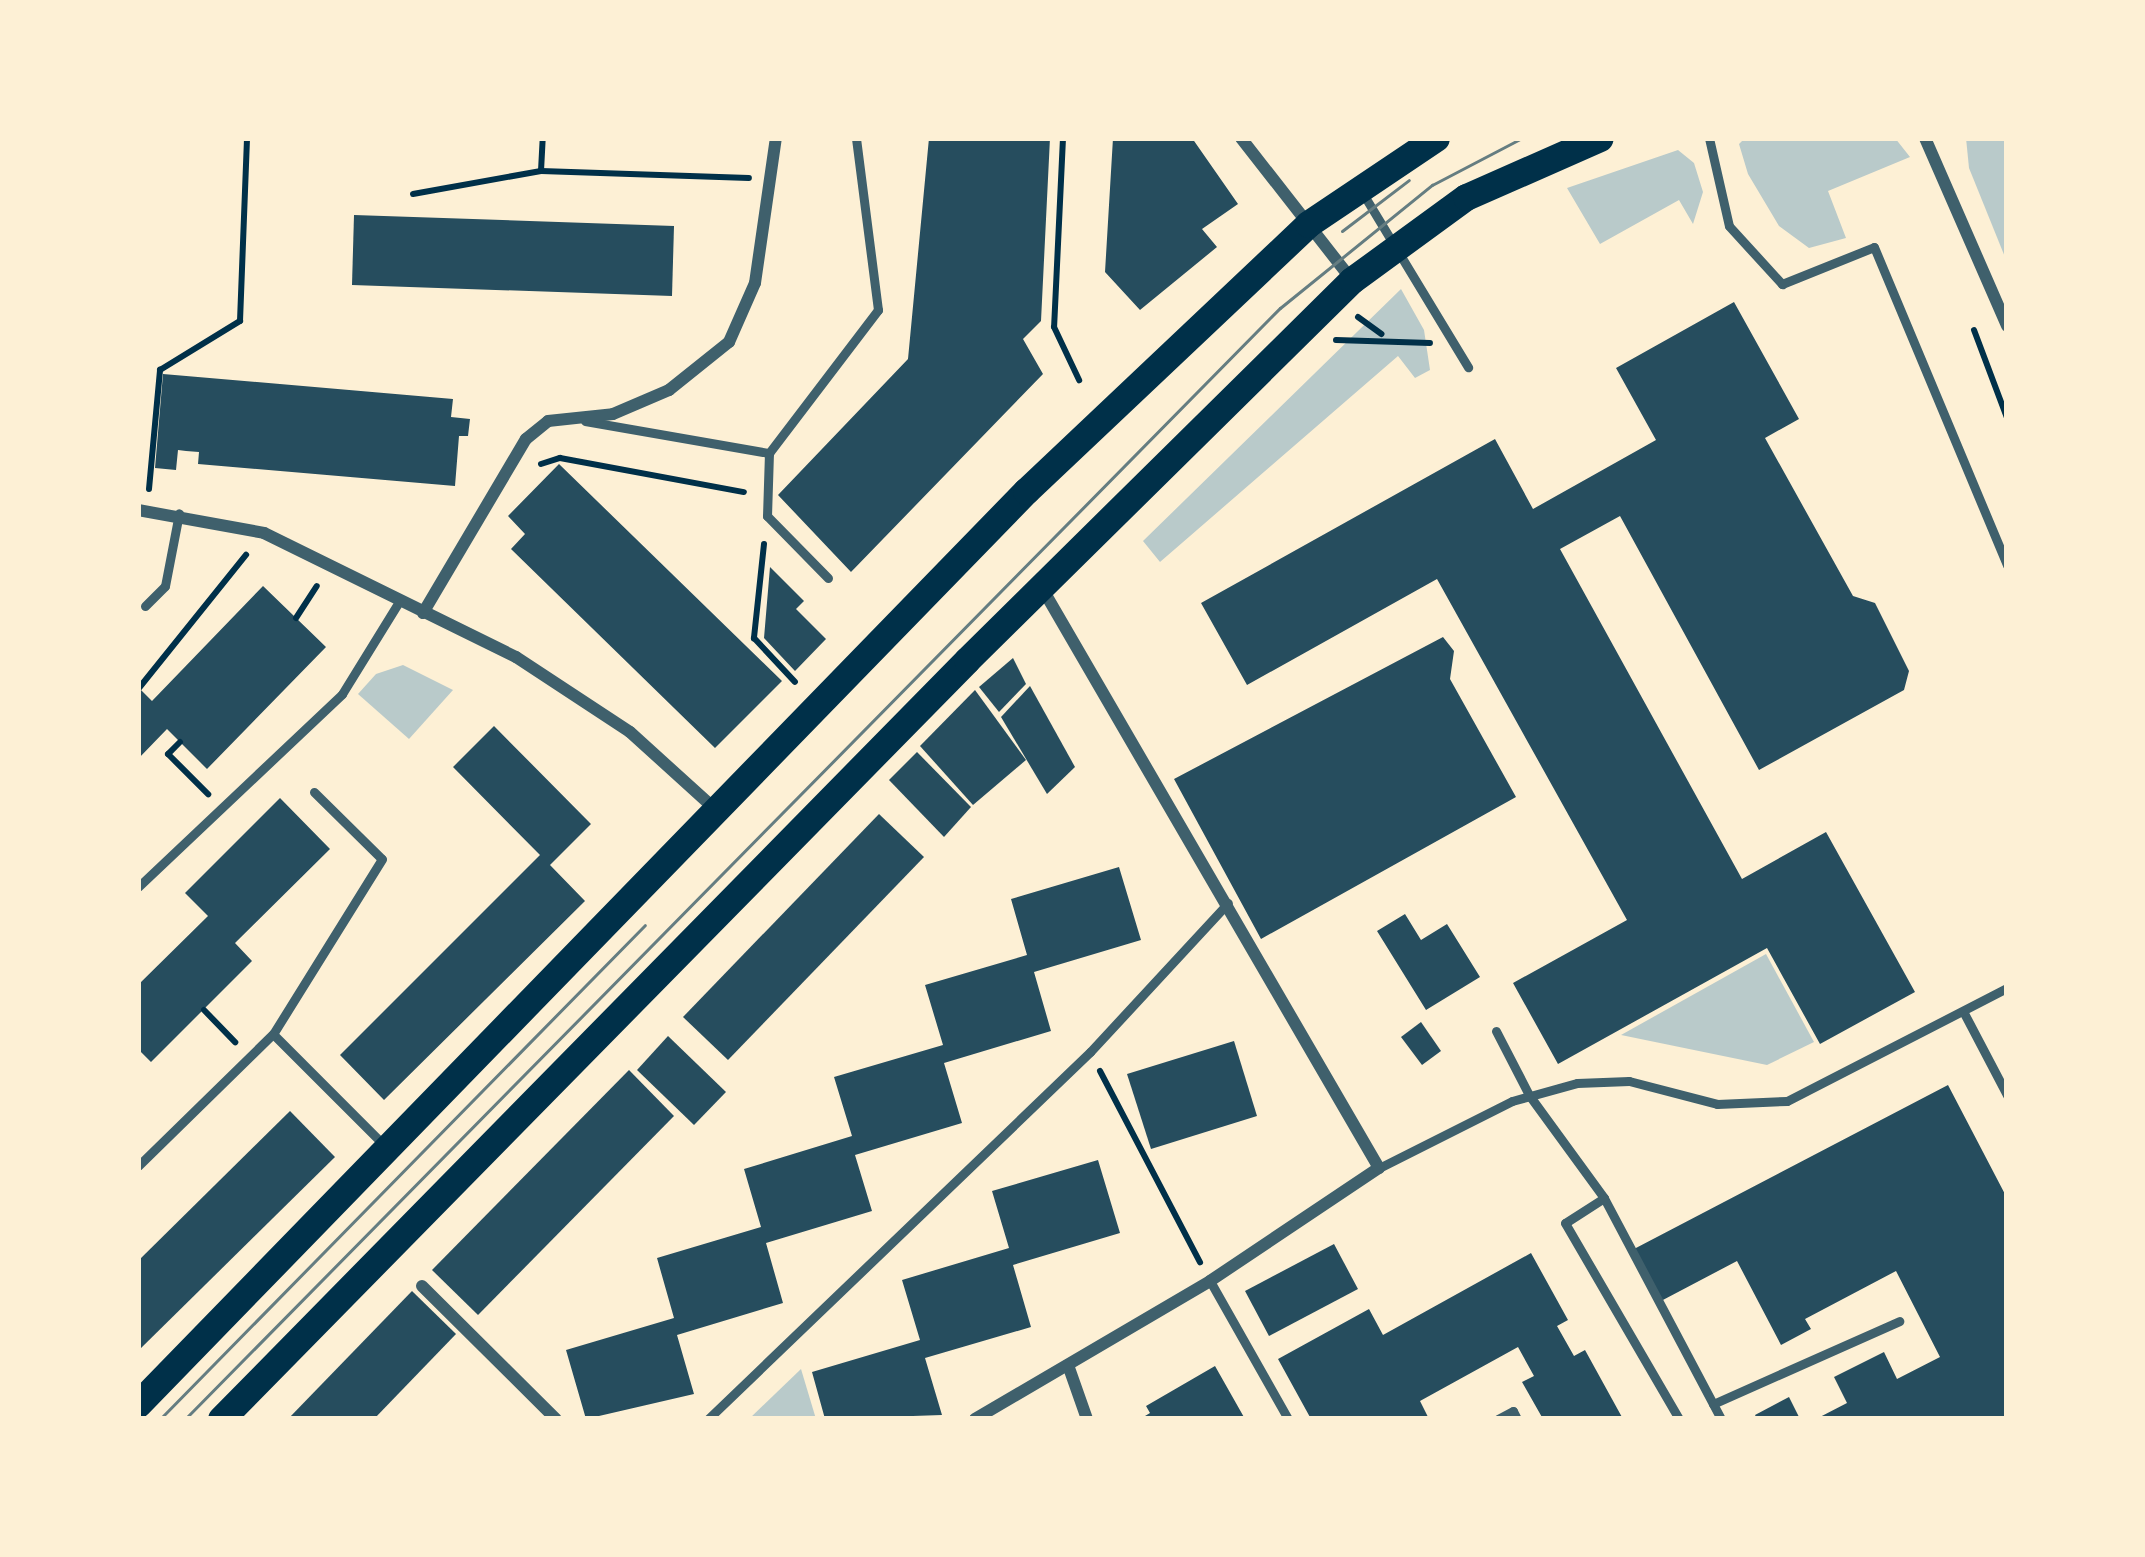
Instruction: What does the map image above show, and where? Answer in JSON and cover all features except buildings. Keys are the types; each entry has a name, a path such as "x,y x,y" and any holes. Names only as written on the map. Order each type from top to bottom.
{"main road":[{"path":"138,1403 390,1151 914,600 1308,224 1436,138"},
{"path":"221,1419 1042,587 1352,280 1396,242 1536,160 1600,138"}],"street":[{"path":"423,613 526,439 548,422 613,414 669,390 729,342 754,284 776,138"},
{"path":"1241,138 1352,280"},
{"path":"1925,138 2007,326"},
{"path":"142,510 179,513 264,533 576,692 717,811"},
{"path":"975,1419 1210,1281 1379,1168 1042,587"},
{"path":"422,1286 556,1419"},
{"path":"1068,1365 1087,1419"}],"lane":[{"path":"828,578 767,516 769,453 878,310 856,138"},
{"path":"1709,138 1729,226 1782,284 1874,247 2007,565"},
{"path":"1358,187 1396,242 1468,367"},
{"path":"571,418 769,453"},
{"path":"145,606 165,586 179,513"},
{"path":"138,887 342,694 400,600"},
{"path":"138,1166 273,1034 382,859 314,792"},
{"path":"708,1419 1090,1052 1228,903"},
{"path":"1379,1168 1529,1095 1603,1081 1717,1104 1787,1101 2007,988"},
{"path":"1964,1013 2007,1095"},
{"path":"1496,1031 1529,1095 1604,1198 1721,1419"},
{"path":"273,1034 390,1151"},
{"path":"1604,1198 1565,1223 1679,1419"},
{"path":"1210,1281 1288,1419"},
{"path":"1713,1404 1899,1321"},
{"path":"1498,1419 1513,1411 1517,1419"}],"path":[{"path":"142,510 160,370 240,321 247,138"},
{"path":"541,171 544,138"},
{"path":"1063,138 1054,327 1078,380"},
{"path":"413,194 541,171 772,179"},
{"path":"1356,316 1383,337"},
{"path":"1974,331 2007,418"},
{"path":"1326,341 1383,337 1457,347"},
{"path":"503,475 560,458 740,487 767,516 754,638 799,686"},
{"path":"139,688 264,533"},
{"path":"296,618 330,565"},
{"path":"180,742 167,754 223,809"},
{"path":"204,1010 250,1058"},
{"path":"1090,1052 1210,1281"}],"shaded area":[{"path":"1745,138 1895,138 1910,157 1828,191 1846,238 1809,248 1779,226 1748,174 1739,144"},
{"path":"1966,138 2007,138 2007,262 1969,168"},
{"path":"1678,150 1694,163 1703,192 1693,224 1679,200 1600,244 1567,188"},
{"path":"1401,289 1424,330 1430,370 1415,378 1398,356 1160,562 1143,541"},
{"path":"403,665 453,690 409,739 358,694 376,674"},
{"path":"1766,954 1814,1042 1767,1065 1621,1035"},
{"path":"801,1369 816,1419 749,1419"}],"tram line":[{"path":"185,1419 1280,308 1432,185 1522,138"},
{"path":"1342,231 1409,180"},
{"path":"160,1419 645,925"}]}
